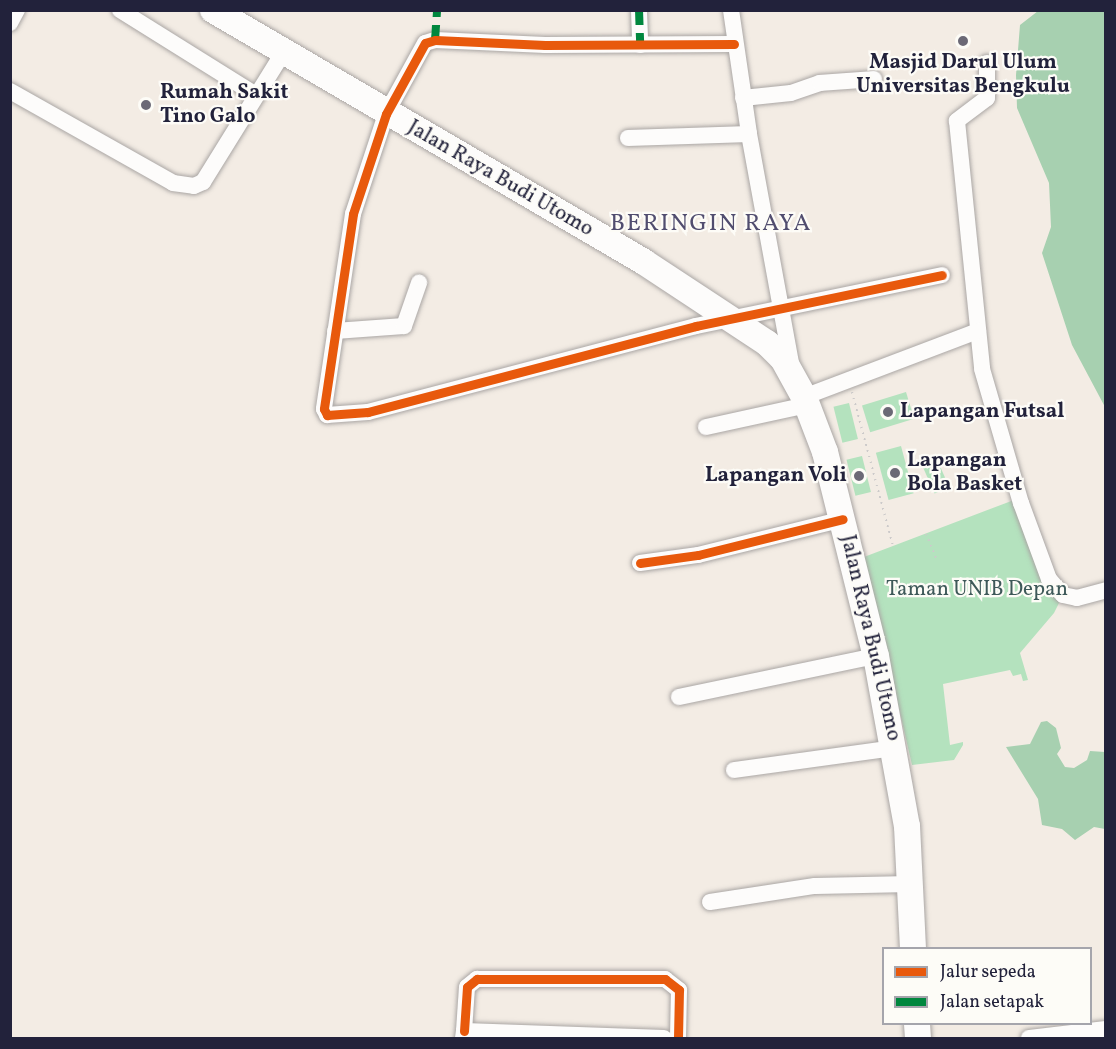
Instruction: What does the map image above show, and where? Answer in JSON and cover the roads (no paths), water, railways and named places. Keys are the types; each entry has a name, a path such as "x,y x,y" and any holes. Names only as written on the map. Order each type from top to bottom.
{"highway":[{"name":"Jalan Raya Budi Utomo","path":"213,10 285,50 386,114 603,238 767,343 801,392 825,452 843,519 876,656 895,748 907,826 913,947"}],"street":[{"path":"10,23 17,10"},
{"path":"120,10 256,95"},
{"path":"639,10 640,45"},
{"path":"731,10 748,134 782,309 801,392"},
{"path":"734,44 640,45 435,40 418,51 386,114 353,214 324,409 333,417 368,412 730,320 942,275"},
{"path":"10,91 173,183 188,186 203,182 285,50"},
{"path":"987,63 987,98 957,121 982,369 1019,498 1049,579 1063,595 1077,597 1106,590"},
{"path":"743,98 791,93 820,83 874,79"},
{"path":"627,138 748,134"},
{"path":"335,332 404,326 419,284"},
{"path":"706,427 801,392 849,381 978,331"},
{"path":"640,563 698,555 843,519"},
{"path":"679,697 876,656"},
{"path":"734,770 895,748"},
{"path":"710,902 815,886 911,884"},
{"path":"664,1038 463,1035 467,987 477,980 665,980 679,990 678,1038"},
{"path":"1029,1038 1106,1029"}],"place":[{"name":"Masjid Darul Ulum Universitas Bengkulu","path":"963,41"},
{"name":"Rumah Sakit Tino Galo","path":"146,105"},
{"name":"Lapangan Futsal","path":"888,412"},
{"name":"Lapangan Bola Basket","path":"895,473"},
{"name":"Lapangan Voli","path":"859,476"}],"district":[{"name":"BERINGIN RAYA","path":"711,225"}],"park label":[{"name":"Taman UNIB Depan","path":"977,590"}]}
